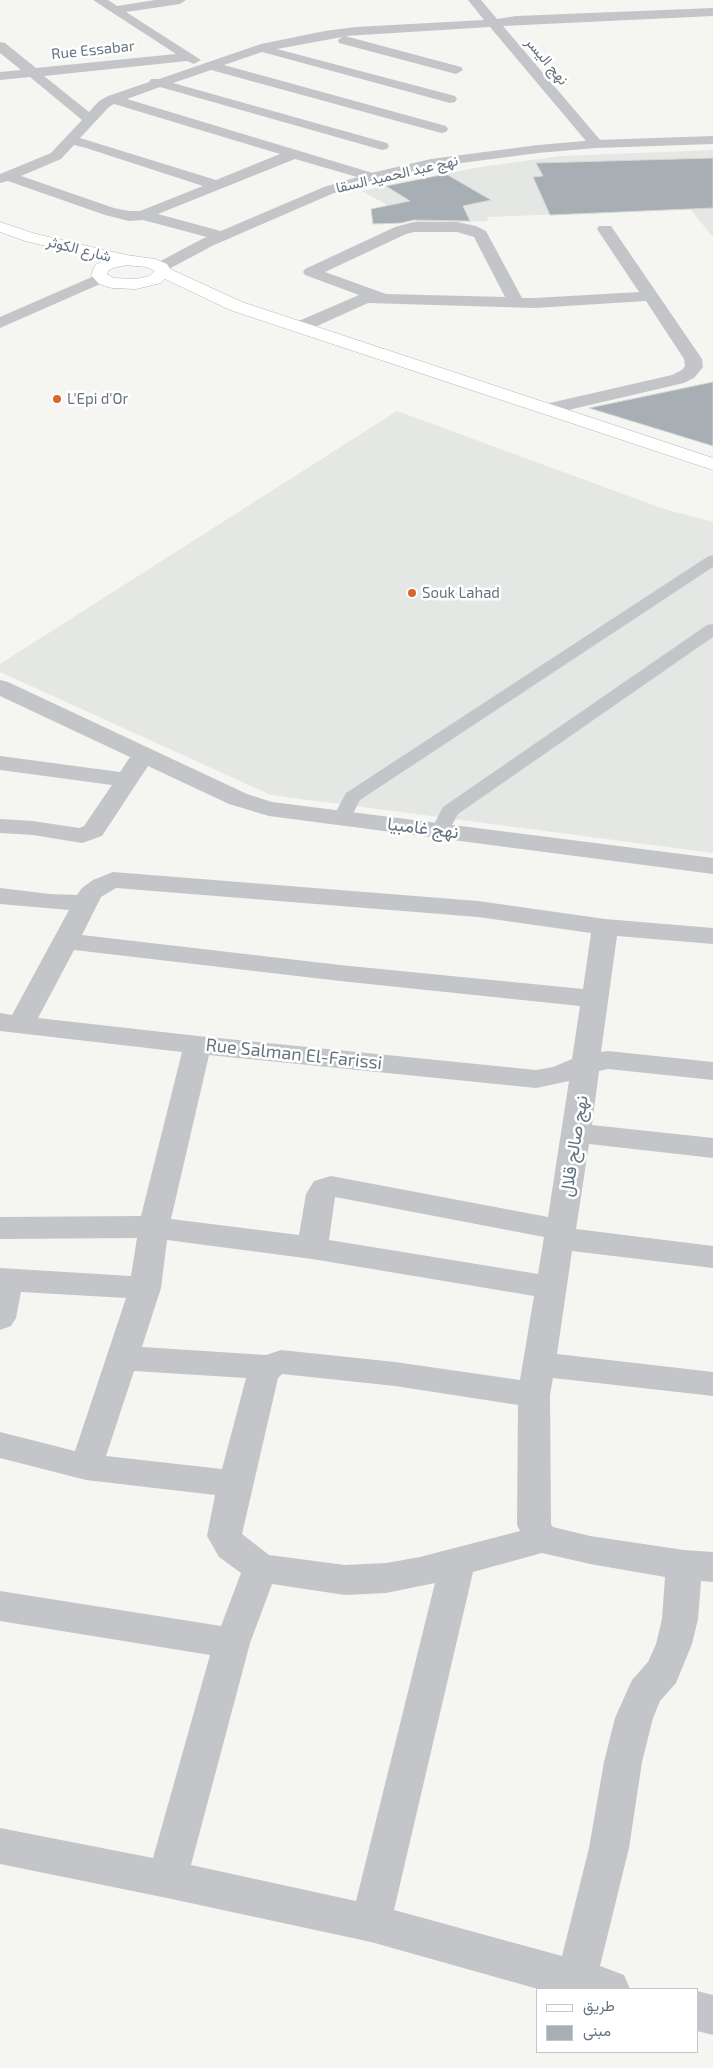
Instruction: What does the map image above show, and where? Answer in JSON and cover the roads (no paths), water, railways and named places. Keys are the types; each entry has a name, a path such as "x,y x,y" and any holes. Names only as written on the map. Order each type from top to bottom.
{"main road":[{"name":"شارع الكوثر","path":"0,227 31,238 84,262 105,281 129,284 236,306"},
{"name":"شارع الكوثر","path":"31,238 133,260 162,269 236,306"},
{"path":"99,275 107,265 133,260"},
{"path":"129,284 155,280 162,269"},
{"path":"236,306 713,464"}],"street":[{"path":"99,0 188,57 206,66 441,129"},
{"path":"114,10 180,0"},
{"name":"نهج اليسر","path":"474,0 596,144"},
{"path":"4,178 56,156 104,104 156,82 261,48 325,35 356,31 494,24 516,20 713,12"},
{"path":"325,35 456,70"},
{"path":"0,46 89,119"},
{"path":"261,48 450,99"},
{"name":"Rue Essabar","path":"0,76 188,57"},
{"path":"156,82 382,146"},
{"path":"114,99 371,177"},
{"path":"70,140 216,185"},
{"name":"نهج عبد الحميد السقا","path":"162,269 215,239 329,190 371,177 431,163 487,154 596,144 713,140"},
{"path":"4,178 110,212 130,216 143,215 294,154"},
{"path":"143,215 215,239"},
{"path":"380,297 311,272 401,230 414,227 456,227 480,234 516,302"},
{"path":"547,409 678,379 688,374 694,367 693,359 605,230"},
{"name":"نهج عبد الحميد السقا","path":"133,260 215,239"},
{"path":"1,322 99,275"},
{"path":"21,314 129,284"},
{"path":"300,327 358,300 380,297 534,303 650,296"},
{"name":"نهج غامبيا","path":"0,687 253,805 269,809 713,866"},
{"path":"0,826 82,836 93,831 144,754"},
{"path":"0,763 128,780"},
{"path":"5,1024 65,941 92,893 102,885 113,880 478,910 527,915 605,927 713,936"},
{"path":"0,896 50,902 86,903"},
{"name":"نهج صالح قلال","path":"542,1539 534,1525 533,1508 537,1380 576,1133 605,927"},
{"path":"65,941 340,973 596,999"},
{"name":"Rue Salman El-Farissi","path":"5,1024 536,1079 559,1074 586,1064 608,1060 713,1071"},
{"path":"86,1467 145,1288 154,1226 198,1045"},
{"path":"576,1133 713,1148"},
{"path":"312,1248 321,1194 325,1188 332,1186 354,1189 560,1235 713,1257"},
{"path":"0,1228 154,1226 312,1248 552,1288"},
{"path":"0,1318 4,1280 145,1288"},
{"path":"122,1358 267,1367 281,1362 366,1371 537,1380 713,1384"},
{"path":"0,1846 167,1879 372,1923 593,1985 609,1848 623,1762 634,1718 644,1691 663,1672 699,1566 590,1550 542,1539 420,1572 394,1576 346,1580 261,1568 231,1547 224,1536 235,1484 262,1378 267,1367"},
{"path":"0,1445 86,1467 235,1484"},
{"path":"372,1923 458,1561"},
{"path":"167,1879 232,1642 261,1568"},
{"path":"0,1606 232,1642"},
{"path":"698,2011 713,2015"}],"lane":[{"path":"341,818 354,797 713,560"},
{"path":"440,830 450,811 713,629"}],"place":[{"name":"L'Epi d'Or","path":"57,399"},
{"name":"Souk Lahad","path":"412,593"}]}
